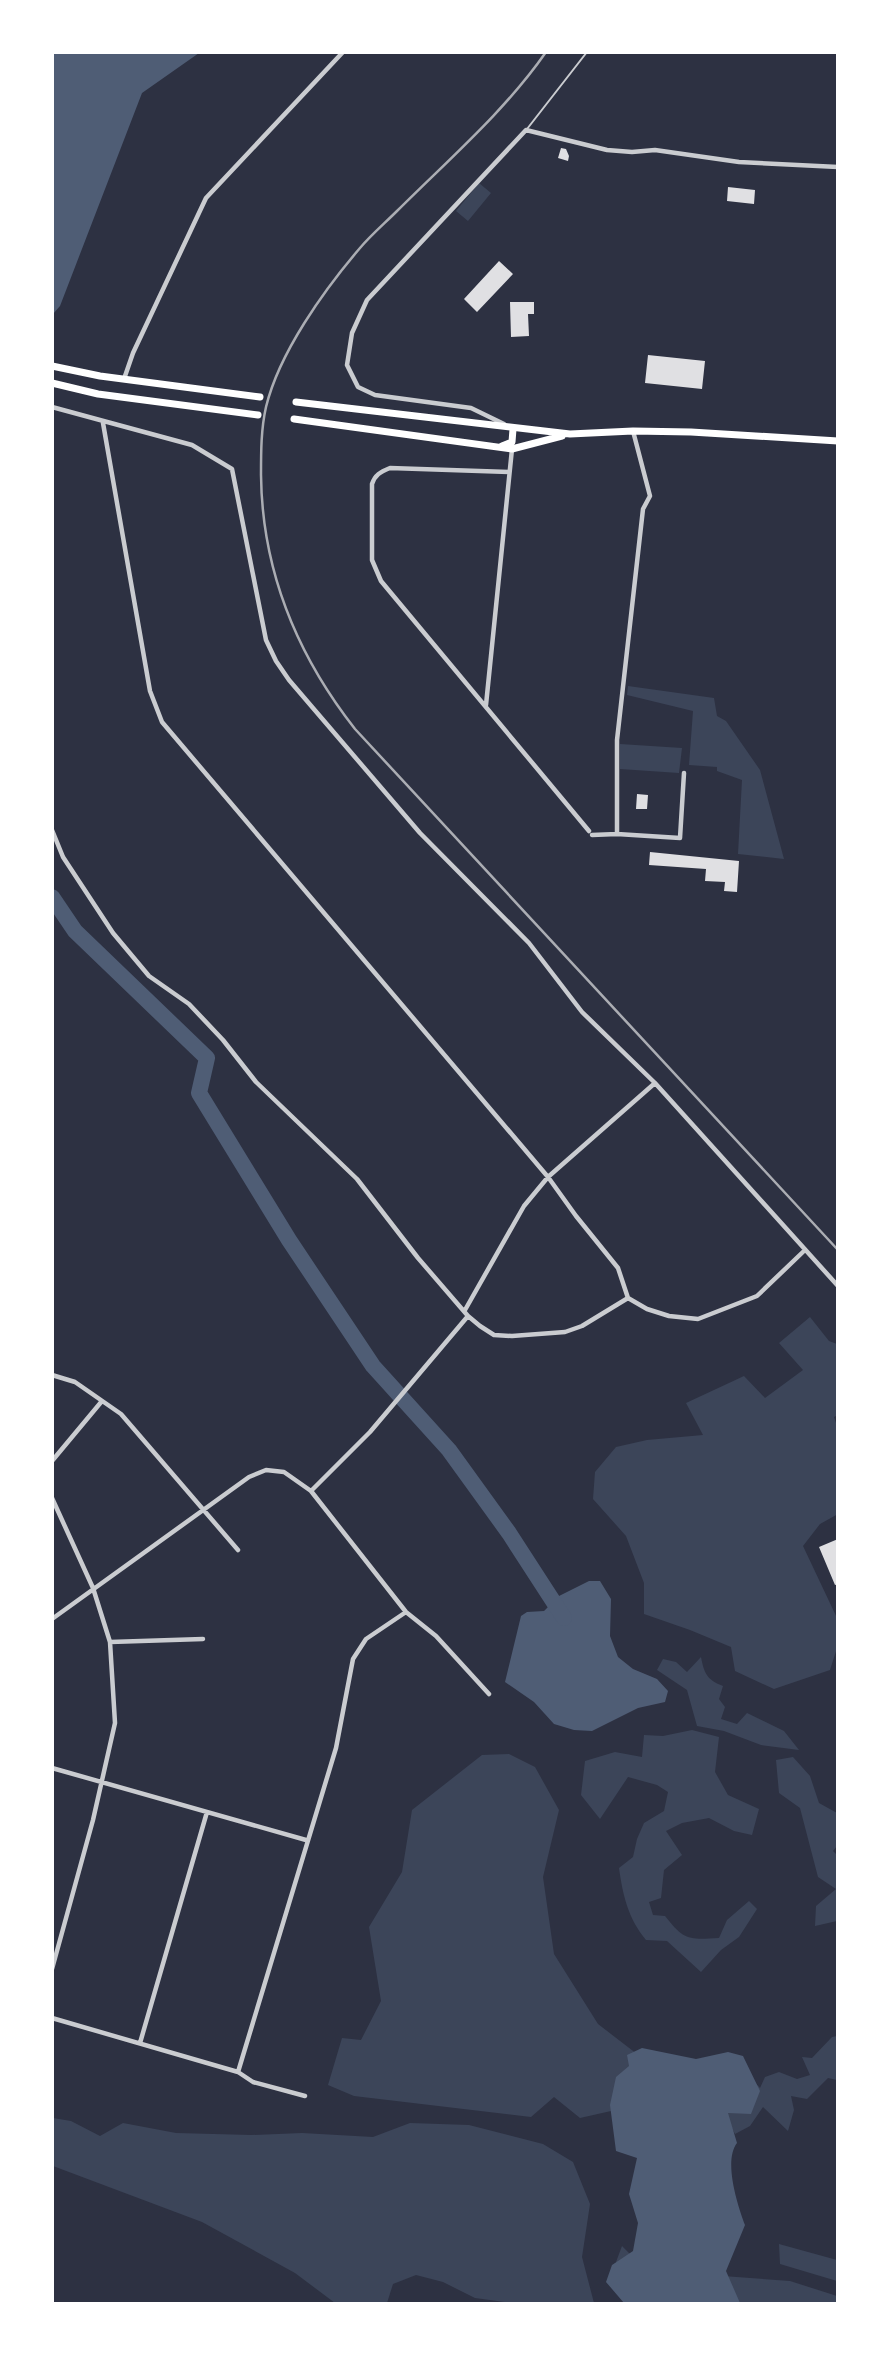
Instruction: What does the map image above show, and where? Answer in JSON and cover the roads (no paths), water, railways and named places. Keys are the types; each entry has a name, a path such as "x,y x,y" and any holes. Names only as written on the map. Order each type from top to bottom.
{"main road":[{"path":"52,366 124,379 260,397"},
{"path":"52,383 98,394 258,415"},
{"path":"296,402 570,434 633,431 838,441"},
{"path":"294,419 512,449 570,434"},
{"path":"493,447 512,442 513,429"}],"street":[{"path":"124,379 133,353 206,198 343,52"},
{"path":"513,429 471,408 375,396 358,387 347,365 352,333 367,300 526,130 607,150 655,150 739,162 838,167"},
{"path":"52,407 192,446 232,469 266,640 289,680 420,833 529,943 582,1013 655,1083 838,1286"},
{"path":"103,422 150,691 162,722 548,1177 618,1268 628,1298 647,1309 669,1316 698,1319 757,1296 805,1250"},
{"path":"617,834 617,740 643,509 650,496 633,431"},
{"path":"485,706 512,449"},
{"path":"509,472 390,468 374,477 372,559 377,575 591,833 680,838 684,773"},
{"path":"52,830 63,857 113,933 149,976 189,1004 223,1040 256,1082 356,1179 418,1258 468,1316 480,1326 494,1335 565,1332 582,1326 628,1298"},
{"path":"465,1310 524,1206 548,1177 655,1083"},
{"path":"311,1491 370,1432 468,1316"},
{"path":"52,1376 75,1382 121,1414 238,1550"},
{"path":"52,1461 102,1401"},
{"path":"52,1619 257,1473 266,1470 284,1472 311,1491 406,1612 436,1636 489,1694"},
{"path":"52,1498 93,1588 110,1642 114,1723 102,1782 52,1969"},
{"path":"238,2072 336,1748 354,1659 366,1639 406,1612"},
{"path":"110,1642 203,1639"},
{"path":"52,1768 306,1840"},
{"path":"140,2043 207,1812"},
{"path":"52,2018 238,2072 253,2082 305,2096"}],"lane":[{"path":"526,130 587,52"}],"waterway":[{"path":"52,897 75,931 207,1058 199,1093 289,1240 373,1366 449,1450 509,1533 564,1618"}],"railway":[{"path":"546,52 513,95 360,248 304,323 281,365 264,415 261,475 263,510 276,578 300,641 334,701 355,729 838,1250"}]}
